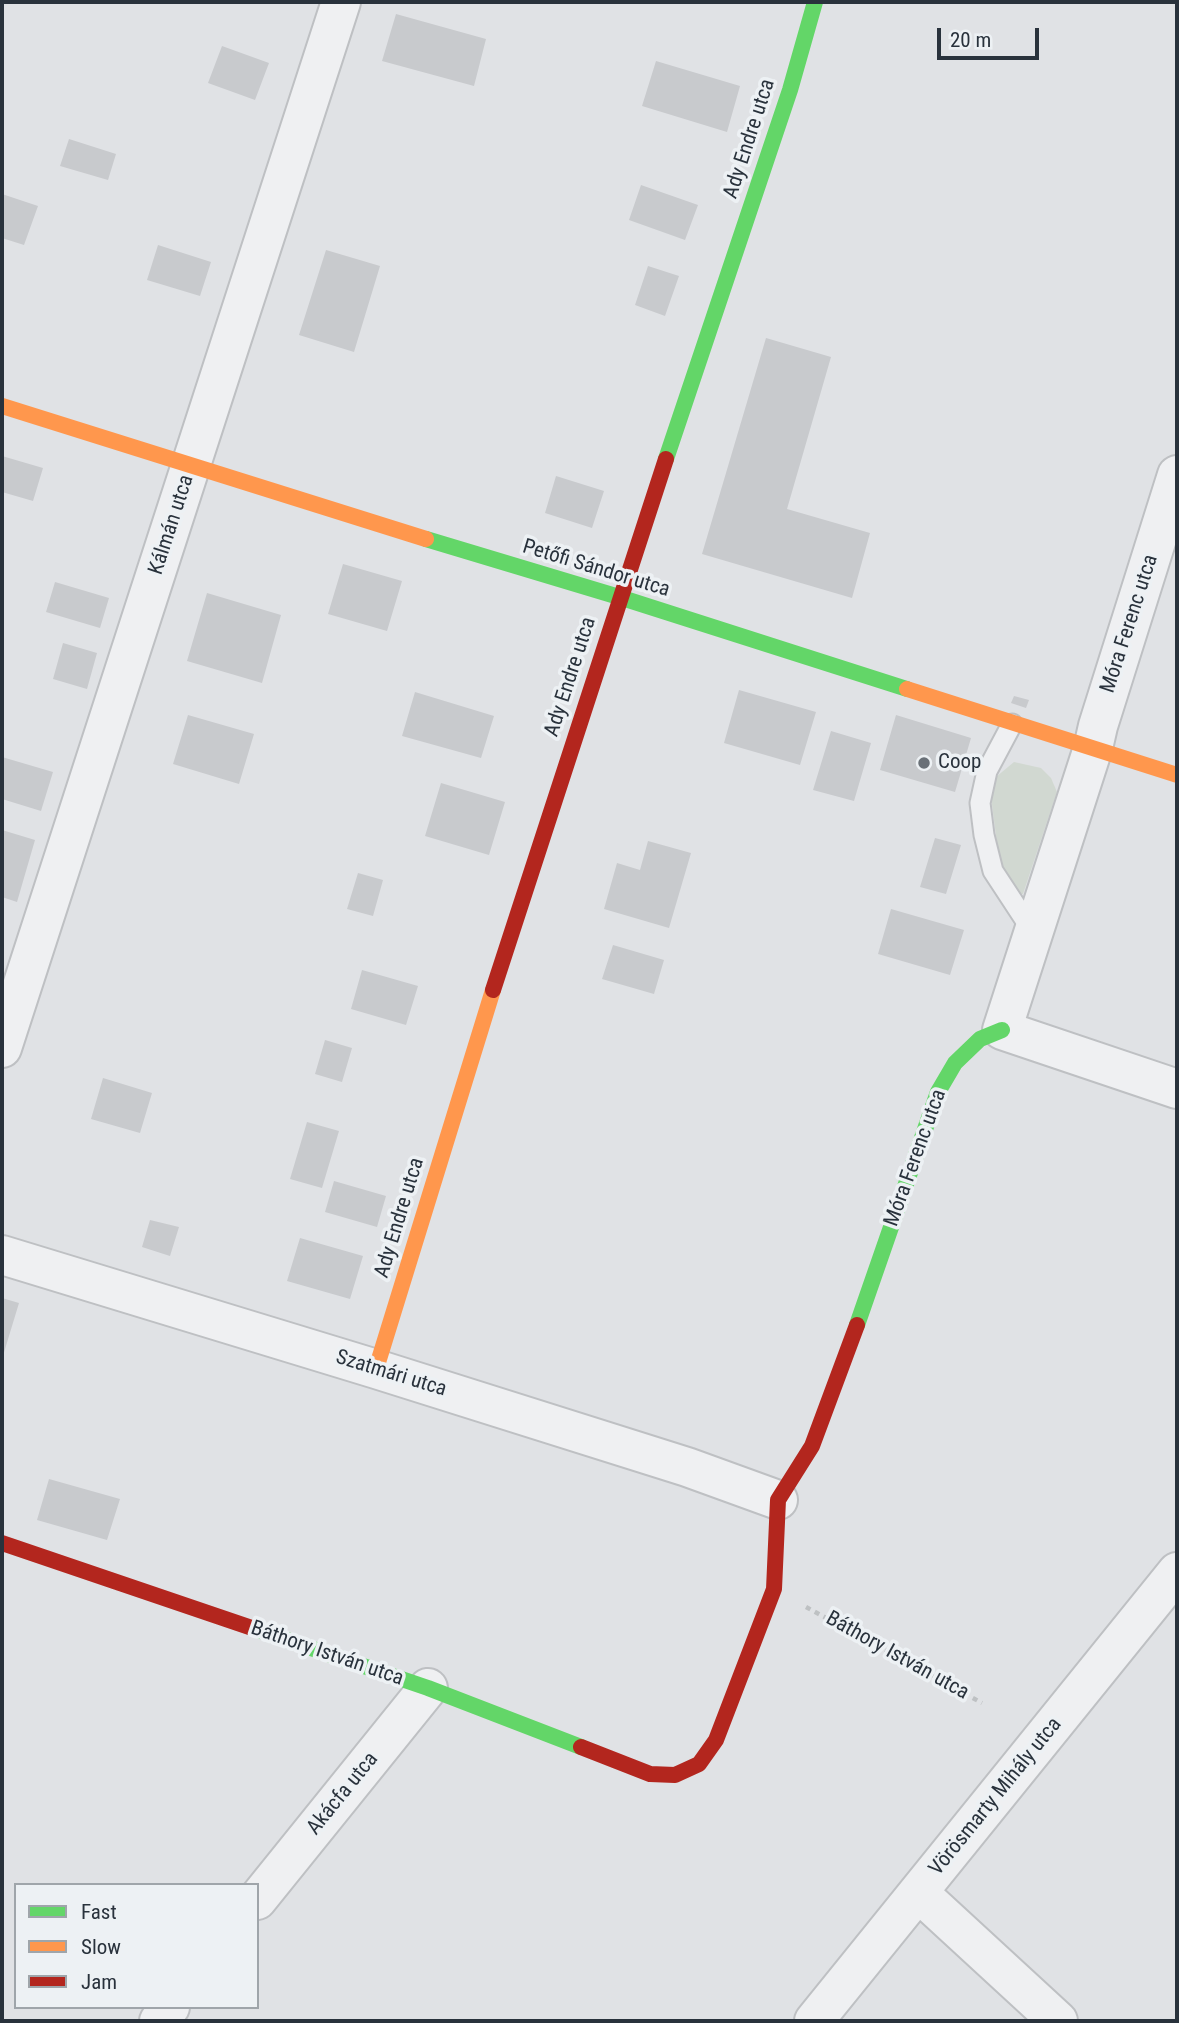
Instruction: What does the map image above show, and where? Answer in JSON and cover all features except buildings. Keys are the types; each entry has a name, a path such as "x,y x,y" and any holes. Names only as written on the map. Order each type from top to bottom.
{"street":[{"name":"Kálmán utca","path":"2,1048 341,2"},
{"name":"Ady Endre utca","path":"376,1368 510,933 619,597 790,90 815,2"},
{"name":"Petőfi Sándor utca","path":"2,406 191,467 619,597 1177,775"},
{"name":"Móra Ferenc utca","path":"650,1774 675,1775 699,1764 716,1740 774,1589 778,1500 812,1446 938,1091 955,1063 980,1039 1002,1030 1177,475"},
{"path":"1002,1030 1177,1088"},
{"name":"Szatmári utca","path":"2,1255 376,1368 687,1467 778,1500"},
{"name":"Báthory István utca","path":"2,1543 428,1688 650,1774"},
{"name":"Vörösmarty Mihály utca","path":"814,2021 1177,1572"},
{"name":"Akácfa utca","path":"259,1898 428,1688"},
{"path":"919,1893 1058,2021"}],"lane":[{"path":"1012,724 987,771 980,803 993,871 1033,932"}],"path":[{"name":"Báthory István utca","path":"774,1589 982,1703"}],"shaded area":[{"path":"1014,762 1041,768 1051,778 1057,792 1023,894 1019,894 1000,867 991,797 996,777"}],"traffic: fast":[{"path":"666,459 790,90 815,2"},
{"path":"426,539 907,689"},
{"path":"857,1325 938,1092 955,1063 980,1039 1002,1030"},
{"path":"252,1628 428,1688 581,1747"}],"traffic: slow":[{"path":"2,406 426,539"},
{"path":"907,689 1177,775"},
{"path":"376,1369 493,990"}],"traffic: jam":[{"path":"493,990 666,459"},
{"path":"581,1747 650,1774 675,1775 699,1764 716,1740 774,1589 778,1500 812,1446 857,1325"},
{"path":"2,1543 252,1628"}],"place":[{"name":"Coop","path":"924,763"}]}
